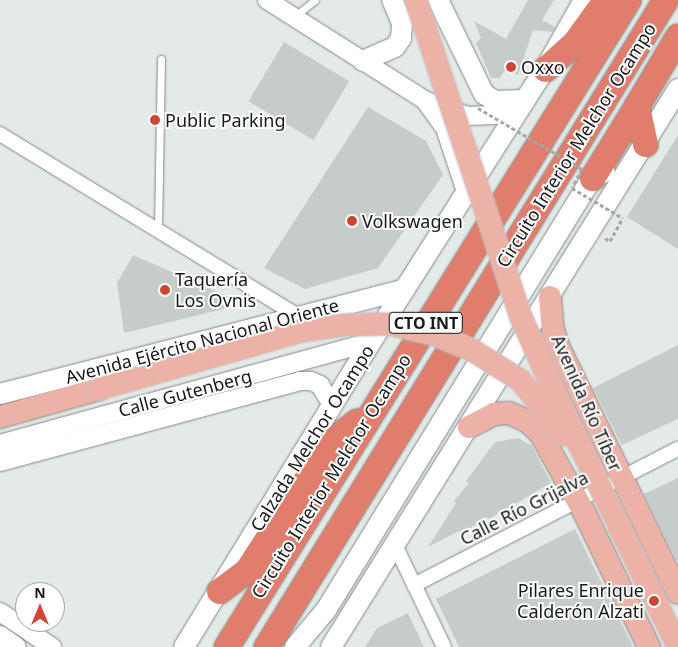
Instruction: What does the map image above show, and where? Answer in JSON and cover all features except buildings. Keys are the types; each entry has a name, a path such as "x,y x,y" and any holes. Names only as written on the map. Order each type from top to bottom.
{"highway":[{"path":"545,69 574,43 605,0"},
{"name":"Circuito Interior Melchor Ocampo","path":"226,647 371,410 628,0"},
{"name":"Circuito Interior Melchor Ocampo","path":"266,647 665,0"},
{"path":"592,178 638,105 678,36"},
{"path":"638,105 641,150"},
{"path":"219,591 246,571 330,442 371,410"}],"main road":[{"path":"363,61 395,47 401,38 402,23 392,0"},
{"path":"416,0 521,317 588,463 678,647"},
{"path":"438,0 484,94 496,101 521,107"},
{"name":"Calzada Melchor Ocampo","path":"184,647 371,342 545,69 584,0"},
{"path":"331,647 678,89"},
{"path":"295,647 326,610 592,178 641,150"},
{"name":"Avenida Ejército Nacional Oriente","path":"0,394 296,315 405,289"},
{"name":"Avenida Río Tíber","path":"550,297 556,342 678,593"},
{"path":"0,418 301,331 344,325 389,324 434,334 472,350 520,380 588,463"},
{"path":"469,427 499,413 514,414 527,421 546,442 582,508 649,647"},
{"path":"582,508 604,499 624,485"},
{"path":"0,636 16,647"}],"street":[{"path":"267,0 426,101 468,116 521,107"},
{"path":"426,101 445,128 466,192"},
{"path":"0,134 296,315"},
{"name":"Calle Gutenberg","path":"0,444 371,342"},
{"path":"181,345 201,408"},
{"name":"Calle Gutenberg","path":"0,462 305,380 320,385 332,405"},
{"path":"624,485 678,449"},
{"name":"Calle Río Grijalva","path":"414,585 582,508"},
{"path":"395,545 444,647"},
{"path":"0,612 52,647"}],"lane":[{"path":"294,17 315,0"},
{"path":"158,230 161,59"}],"path":[{"path":"478,108 582,170 572,188 623,218 610,241"}],"place":[{"name":"Oxxo","path":"511,67"},
{"name":"Public Parking","path":"155,120"},
{"name":"Volkswagen","path":"352,221"},
{"name":"Taquería Los Ovnis","path":"165,290"},
{"name":"Pilares Enrique Calderón Alzati","path":"654,601"}]}
